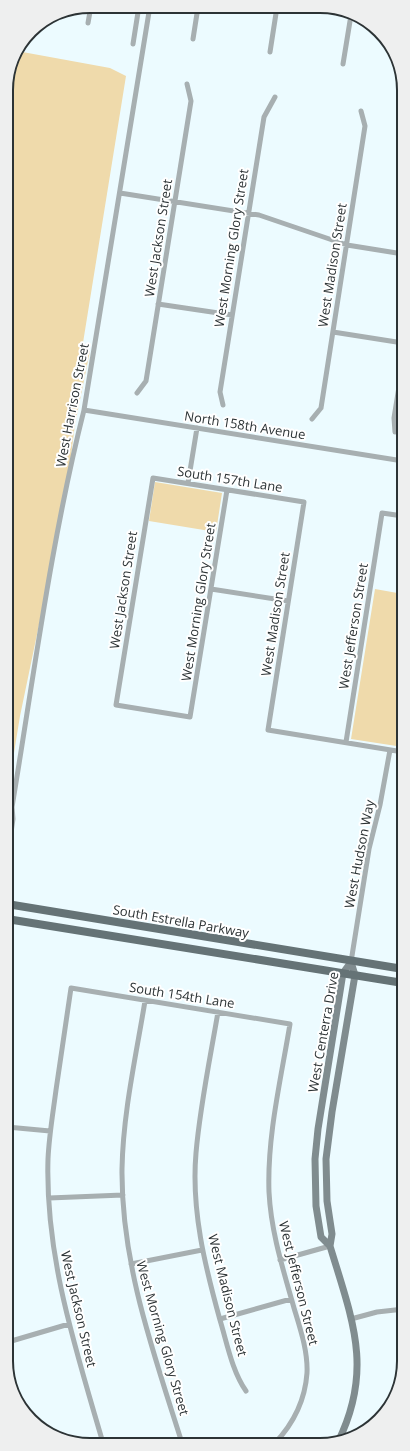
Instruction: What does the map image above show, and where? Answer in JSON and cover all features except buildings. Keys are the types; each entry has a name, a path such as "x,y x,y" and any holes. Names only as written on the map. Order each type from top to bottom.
{"main road":[{"name":"South Estrella Parkway","path":"13,905 352,962 397,968"},
{"name":"South Estrella Parkway","path":"13,920 397,982"}],"street":[{"path":"88,23 89,13"},
{"path":"133,44 138,13"},
{"name":"West Harrison Street","path":"13,801 54,549 84,410 149,13"},
{"path":"193,39 197,13"},
{"path":"270,52 276,13"},
{"path":"343,64 350,19"},
{"name":"West Jackson Street","path":"137,393 146,381 175,202 191,101 187,84"},
{"name":"West Morning Glory Street","path":"223,406 220,392 264,117 275,97"},
{"name":"West Madison Street","path":"312,419 320,408 347,245 365,126 361,111"},
{"path":"120,193 270,218 347,245 397,253"},
{"path":"158,304 232,316"},
{"path":"333,332 397,342"},
{"path":"395,432 394,418 397,399"},
{"name":"North 158th Avenue","path":"84,410 397,460"},
{"path":"188,483 196,428"},
{"name":"West Jackson Street","path":"153,478 116,705 190,717"},
{"name":"South 157th Lane","path":"153,478 304,502"},
{"name":"West Morning Glory Street","path":"190,717 227,490"},
{"name":"West Madison Street","path":"304,502 268,730 346,742"},
{"name":"West Jefferson Street","path":"346,742 382,513 397,515"},
{"path":"211,589 288,601"},
{"path":"346,742 397,751"},
{"name":"West Hudson Way","path":"352,962 369,849 380,805 390,750"},
{"name":"West Centerra Drive","path":"330,1246 321,1236 316,1206 315,1170 318,1129 343,973 352,962"},
{"name":"West Centerra Drive","path":"341,1435 349,1418 357,1382 357,1349 351,1319 330,1246 332,1234 327,1201 326,1170 332,1112 354,975 352,962"},
{"name":"West Jackson Street","path":"71,988 50,1131 48,1159 52,1243 58,1280 69,1324 102,1438"},
{"name":"South 154th Lane","path":"71,988 290,1024"},
{"name":"West Morning Glory Street","path":"145,1001 124,1138 123,1195 126,1235 145,1324 180,1438"},
{"name":"West Madison Street","path":"218,1012 200,1116 196,1154 195,1187 202,1250 220,1319 240,1382 246,1391"},
{"name":"West Jefferson Street","path":"280,1438 289,1428 300,1404 307,1372 303,1340 280,1260 272,1226 269,1192 273,1126 290,1024"},
{"path":"13,1128 50,1131"},
{"path":"315,1170 326,1170"},
{"path":"49,1198 123,1195"},
{"path":"280,1260 330,1246"},
{"path":"131,1264 202,1250"},
{"path":"220,1319 291,1299"},
{"path":"351,1319 377,1312 397,1310"},
{"path":"13,1341 69,1324"}],"shaded area":[{"path":"23,52 110,68 126,76 82,349 90,351 75,424 69,472 20,716 13,757 13,85 16,70"},
{"path":"155,482 222,493 216,532 149,521"},
{"path":"375,589 397,593 397,746 351,739"}]}
